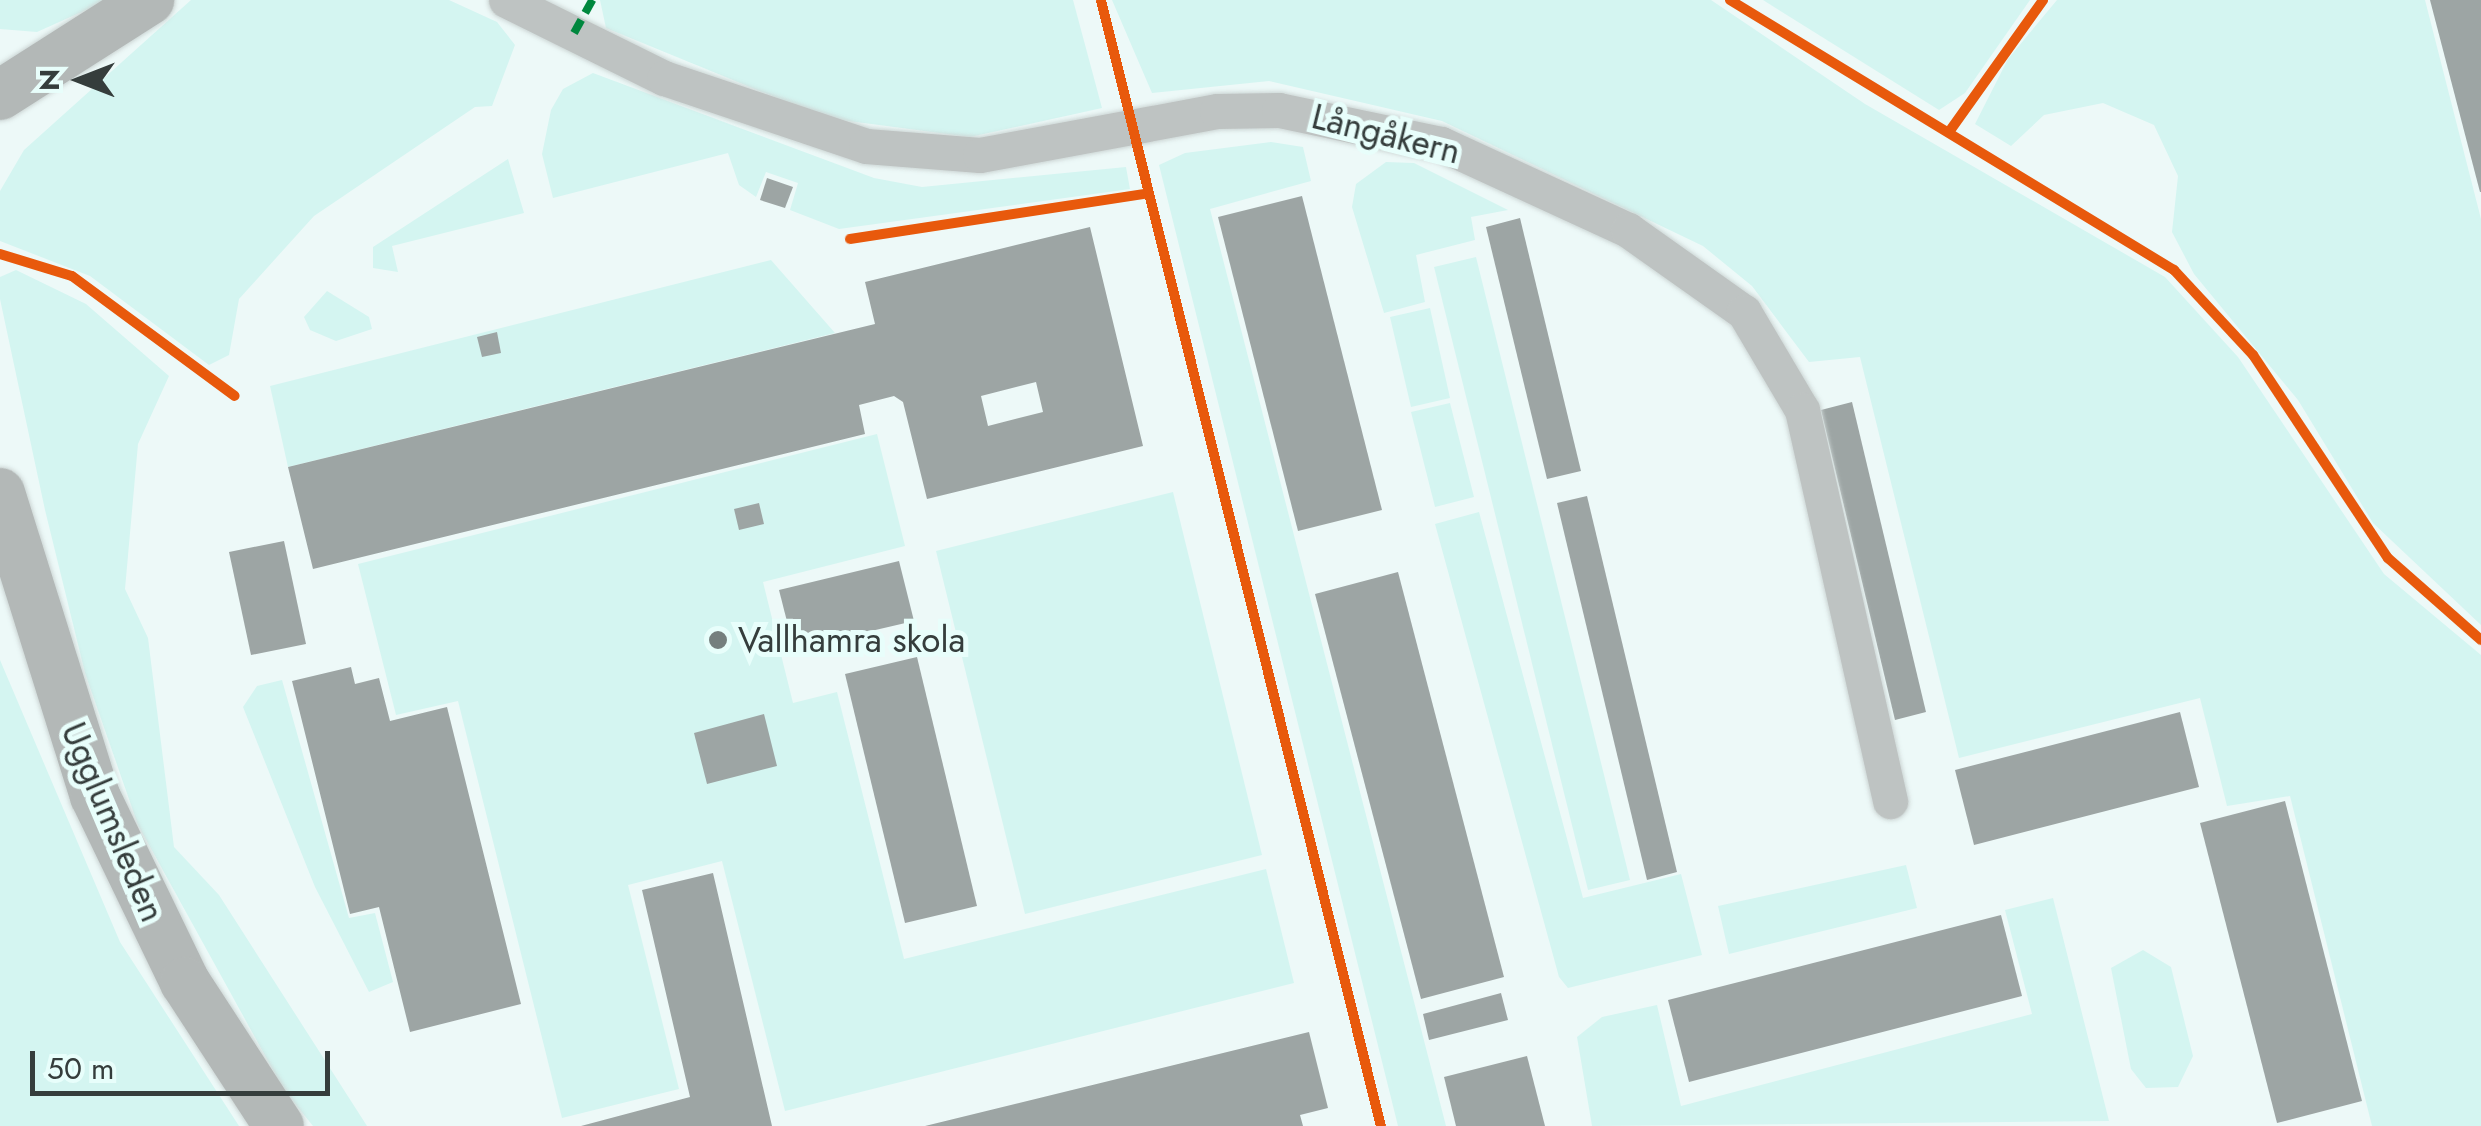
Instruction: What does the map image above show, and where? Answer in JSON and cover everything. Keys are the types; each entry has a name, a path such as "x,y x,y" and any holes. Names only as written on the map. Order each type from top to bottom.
{"street":[{"path":"0,95 149,0"},
{"name":"Långåkern","path":"506,0 664,78 866,146 980,155 1217,110 1278,110 1442,144 1628,230 1744,312 1802,410 1890,801"},
{"name":"Ugglumsleden","path":"0,493 95,796 184,982 279,1126"}],"shaded area":[{"path":"0,0 108,0 37,32 0,29"},
{"path":"191,0 449,0 497,22 515,45 492,106 475,107 314,216 239,299 229,355 209,365 90,276 0,241 0,191 24,150"},
{"path":"600,0 1073,0 1102,108 970,137 826,118 606,28"},
{"path":"1112,0 1711,0 1865,104 2165,277 2238,357 2384,574 2481,655 2481,1126 2372,1126 2290,796 2227,806 2200,698 1959,758 1860,357 1809,362 1752,286 1703,246 1442,121 1269,81 1152,93"},
{"path":"1763,0 2030,0 1965,93 1939,110"},
{"path":"2057,0 2425,0 2481,219 2481,625 2373,523 2298,400 2194,274 2172,232 2178,176 2154,125 2103,103 2044,115 2011,146 1975,124 2008,59"},
{"path":"593,73 874,178 922,187 1126,167 1130,189 839,229 790,210 798,183 766,172 756,197 739,185 728,153 553,198 542,154 551,110 563,89"},
{"path":"1271,142 1303,147 1311,181 1210,209 1446,1126 1398,1126 1159,165 1185,153"},
{"path":"508,159 524,213 392,246 398,272 373,268 373,247"},
{"path":"1386,162 1414,163 1508,210 1471,217 1475,240 1416,255 1425,302 1384,313 1352,207 1356,184"},
{"path":"1476,257 1630,880 1588,890 1434,267"},
{"path":"771,260 835,333 288,467 270,386"},
{"path":"16,270 86,304 169,376 138,444 125,589 148,638 174,847 219,895 367,1126 313,1126 284,1090 138,825 85,673 45,510 0,299 0,277"},
{"path":"327,291 369,317 372,329 336,341 310,330 304,317"},
{"path":"1430,308 1450,398 1411,407 1390,317"},
{"path":"1450,403 1474,497 1435,507 1411,412"},
{"path":"877,434 905,546 763,582 793,703 837,692 904,959 1266,869 1294,983 785,1111 722,861 628,885 679,1089 562,1118 458,701 396,715 358,564"},
{"path":"1173,492 1262,855 1025,914 936,551"},
{"path":"1479,512 1583,898 1681,874 1702,955 1568,988 1559,977 1435,524"},
{"path":"0,660 120,942 239,1126 0,1126"},
{"path":"282,680 349,918 375,913 393,982 369,992 315,887 243,707 257,686"},
{"path":"1906,865 1917,908 1729,954 1718,906"},
{"path":"2053,898 2109,1121 1592,1126 1577,1037 1602,1017 1657,1005 1681,1106 2032,1014 2005,910"},
{"path":"2143,950 2171,967 2193,1056 2178,1087 2146,1088 2131,1069 2111,968"}],"building":[{"path":"2430,0 2481,0 2481,192 2480,192"},
{"path":"767,178 793,187 785,208 760,200"},
{"path":"1302,196 1382,510 1298,531 1218,217"},
{"path":"1520,218 1581,471 1547,479 1486,227"},
{"path":"1090,227 1143,446 927,499 903,402 894,396 859,405 865,434 313,569 288,467 875,324 865,282","holes":["1036,382 1043,412 988,426 981,396"]},
{"path":"497,332 501,353 482,357 477,337"},
{"path":"1852,402 1926,712 1895,720 1821,410"},
{"path":"1587,496 1677,872 1647,880 1557,503"},
{"path":"759,503 764,524 739,530 734,509"},
{"path":"284,541 306,644 251,655 229,552"},
{"path":"899,561 914,621 794,649 779,590"},
{"path":"1398,572 1504,977 1421,999 1315,594"},
{"path":"917,657 977,906 905,923 845,674"},
{"path":"351,667 355,684 379,678 390,721 447,707 521,1004 410,1032 379,907 350,914 292,681"},
{"path":"2180,712 2199,787 1974,845 1955,770"},
{"path":"764,714 777,766 707,784 694,733"},
{"path":"2285,801 2362,1101 2277,1123 2200,823"},
{"path":"713,873 772,1126 581,1126 690,1097 642,890"},
{"path":"2001,915 2022,996 1689,1082 1668,1000"},
{"path":"1501,993 1508,1020 1429,1040 1423,1014"},
{"path":"1309,1032 1328,1108 1300,1115 1303,1126 925,1126"},
{"path":"1527,1056 1545,1126 1456,1126 1444,1077"}],"marked path":[{"path":"574,33 592,0"}],"cycle path":[{"path":"1101,0 1381,1126"},
{"path":"1730,0 2174,270 2253,355 2388,558 2481,640"},
{"path":"1949,132 2043,0"},
{"path":"850,239 1145,194"},
{"path":"0,254 72,276 235,396"}],"place":[{"name":"Vallhamra skola","path":"718,640"}]}
